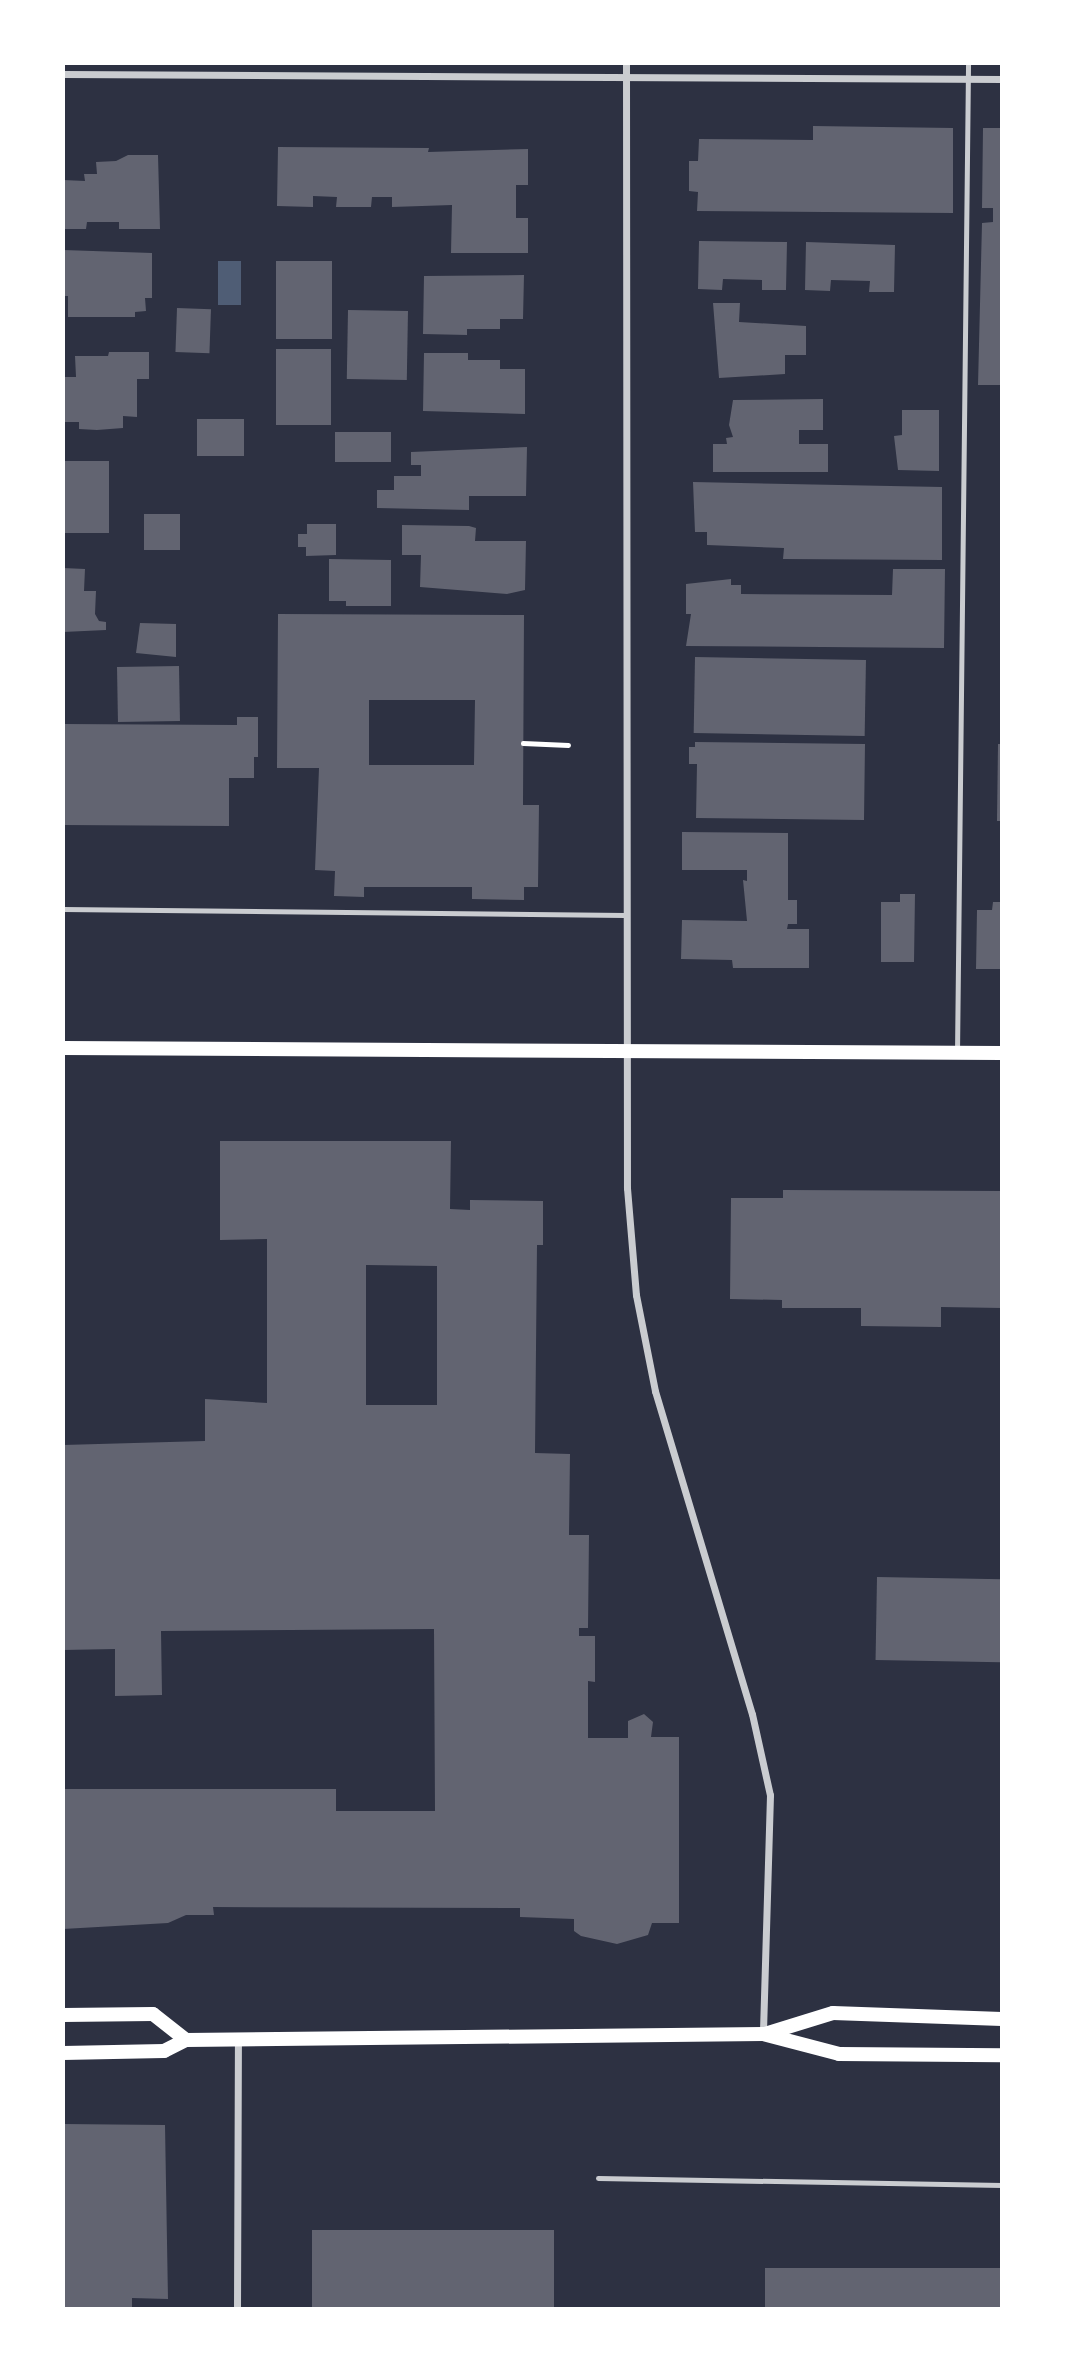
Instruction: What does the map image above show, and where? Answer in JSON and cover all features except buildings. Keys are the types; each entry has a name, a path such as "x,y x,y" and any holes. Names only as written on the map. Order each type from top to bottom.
{"main road":[{"path":"63,1048 1002,1053"},
{"path":"763,2034 833,2012 1002,2019"},
{"path":"63,2015 153,2014 186,2040"},
{"path":"63,2053 164,2051 186,2040 763,2034 839,2054 1002,2055"}],"street":[{"path":"626,63 627,1188 639,1309 655,1391 749,1701 770,1795 763,2034"},
{"path":"63,74 1002,79"},
{"path":"237,2040 237,2309"}],"lane":[{"path":"957,1053 968,63"},
{"path":"63,909 625,915"},
{"path":"598,2178 1002,2185"}],"path":[{"path":"523,743 568,745"}],"water":[{"path":"218,261 241,261 241,305 218,305"}]}
